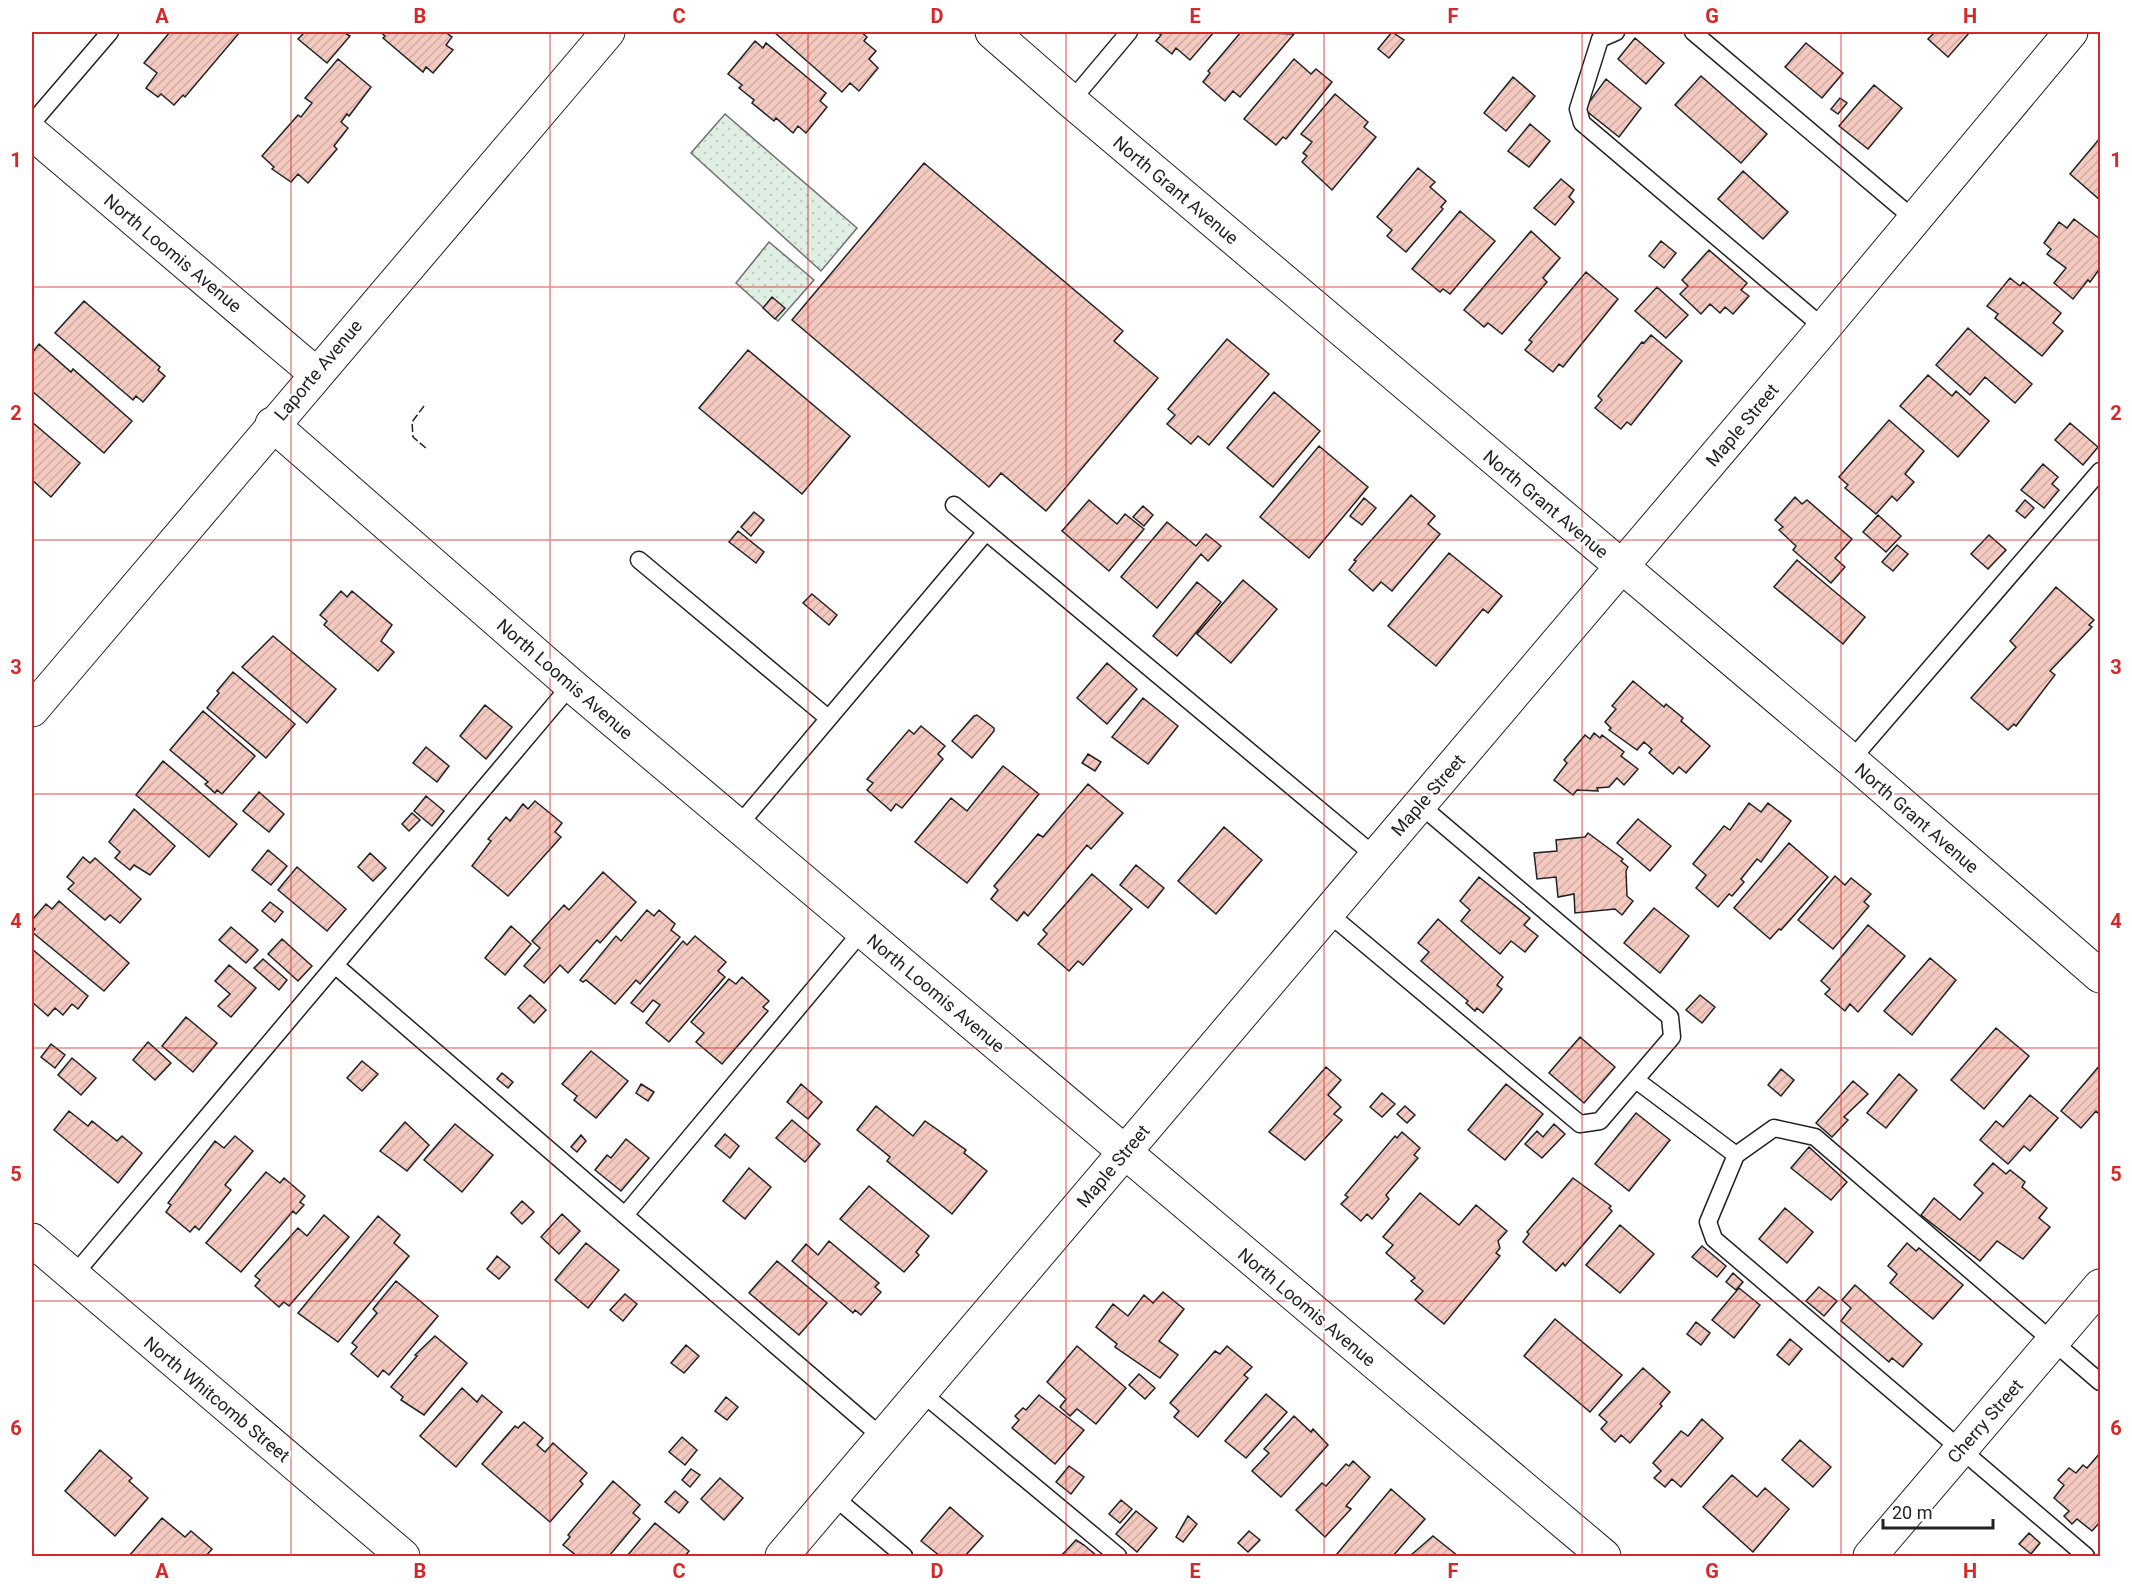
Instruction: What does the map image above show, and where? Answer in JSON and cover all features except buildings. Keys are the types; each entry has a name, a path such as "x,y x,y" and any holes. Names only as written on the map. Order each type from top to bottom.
{"street":[{"name":"Laporte Avenue","path":"32,710 315,373 608,32"},
{"name":"North Grant Avenue","path":"992,32 1620,567 1851,760 2100,976"},
{"name":"Maple Street","path":"782,1557 1824,328 2071,32"},
{"name":"North Loomis Avenue","path":"32,133 315,373"},
{"name":"North Loomis Avenue","path":"272,424 572,685 1604,1557"},
{"name":"North Whitcomb Street","path":"32,1240 403,1557"},
{"name":"Cherry Street","path":"1870,1557 2100,1286"}],"lane":[{"path":"32,123 110,32"},
{"path":"1071,101 1129,32"},
{"path":"1616,32 1596,35 1578,109 1582,123 1824,328"},
{"path":"1693,32 1914,219"},
{"path":"1851,760 2098,478"},
{"path":"954,506 1375,856"},
{"path":"738,826 986,532"},
{"path":"639,560 828,718"},
{"path":"73,1276 572,685"},
{"path":"1328,913 1580,1124 1600,1121 1636,1080 1672,1037 1670,1017 1420,805"},
{"path":"625,1215 863,930"},
{"path":"336,966 883,1438"},
{"path":"1636,1080 1736,1155"},
{"path":"2086,1557 1714,1239 1708,1222 1736,1155 1774,1128 1815,1137 2100,1382"},
{"path":"922,1393 1118,1557"},
{"path":"833,1496 904,1557"}],"green space":[{"path":"725,114 857,228 821,271 691,153"},
{"path":"769,242 814,280 778,321 736,283"}],"fence":[{"path":"424,406 412,422 413,437 427,449"}]}
